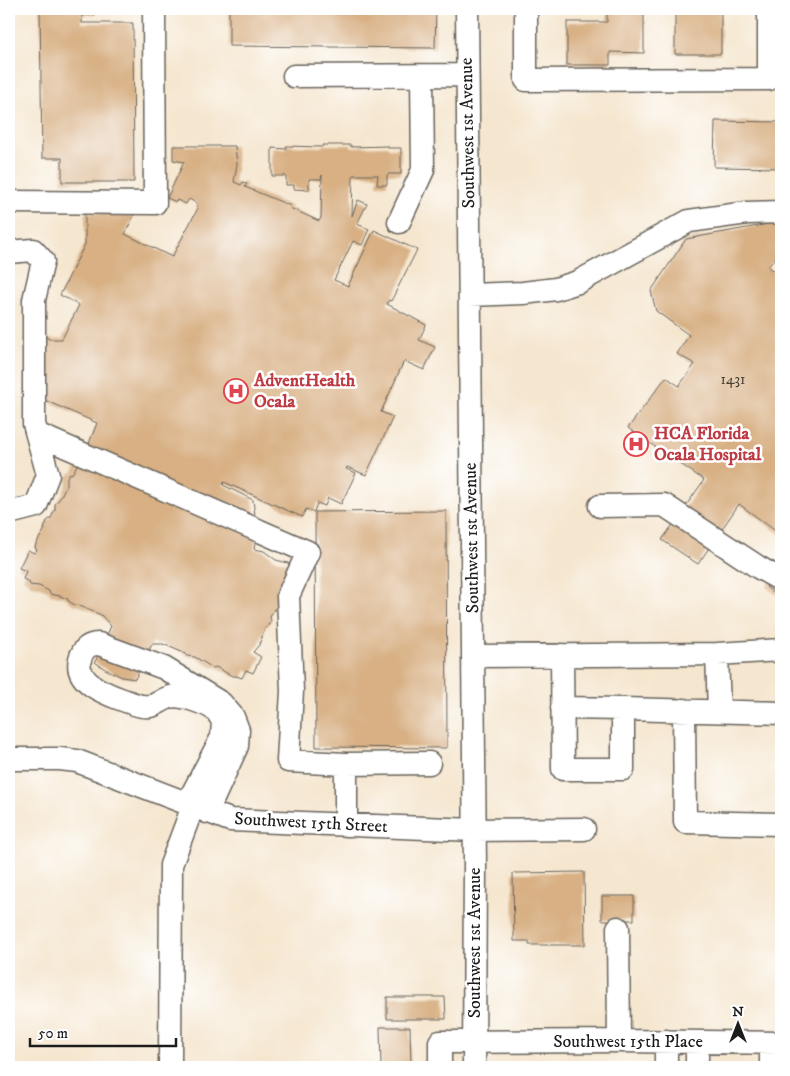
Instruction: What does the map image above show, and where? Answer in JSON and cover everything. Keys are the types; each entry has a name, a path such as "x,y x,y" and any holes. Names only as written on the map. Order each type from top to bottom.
{"street":[{"path":"9,202 155,203 154,9"},
{"name":"Southwest 1st Avenue","path":"467,9 473,656 474,1067"},
{"path":"526,9 526,80 769,79 769,9"},
{"path":"294,76 467,75"},
{"path":"399,222 423,170 422,76"},
{"path":"470,294 522,293 556,289 578,282 689,221 747,213 781,212"},
{"path":"9,252 33,250 43,261 34,300 34,424 48,475 36,506 9,513"},
{"path":"37,434 308,552 308,567 288,596 292,692 288,762 343,758 421,758"},
{"path":"600,506 664,505 781,580"},
{"path":"170,1067 171,866 196,807 222,737 223,721 215,710 185,698 171,697 154,706 140,706 101,692 91,685 79,665 82,653 91,644 98,644 164,668 220,703 233,717 238,730 237,746 196,807"},
{"path":"473,656 717,654 781,650"},
{"path":"717,654 719,711"},
{"path":"562,656 563,769 623,769 623,709"},
{"path":"562,708 781,712"},
{"path":"684,710 685,822 781,824"},
{"path":"343,758 346,825"},
{"name":"Southwest 15th Street","path":"9,759 60,759 77,762 230,820 474,830 584,828"},
{"path":"618,928 620,1041"},
{"path":"666,1041 666,1067"},
{"name":"Southwest 15th Place","path":"440,1067 440,1042 666,1041 776,1043"},
{"path":"696,1042 697,1067"},
{"path":"771,1067 776,1043"}],"building":[{"path":"40,9 95,9 95,15 82,15 82,23 133,23 134,182 62,182 62,158 42,158"},
{"path":"229,9 436,9 435,48 229,46"},
{"path":"721,9 721,54 675,54 675,10"},
{"path":"607,11 644,11 644,53 610,52 610,65 567,65 567,22 607,22"},
{"path":"715,121 781,122 781,168 714,167"},
{"name":"AdventHealth Ocala","path":"323,145 401,148 401,174 388,174 387,185 377,185 378,175 353,175 352,216 358,200 367,204 357,224 369,229 362,245 353,241 334,280 348,286 374,230 417,250 391,301 389,300 387,304 426,325 419,340 435,347 424,370 404,361 381,412 393,417 366,475 347,467 346,469 356,473 341,504 328,498 325,506 317,503 314,512 306,509 302,517 224,482 223,485 253,500 257,531 254,549 264,551 276,560 288,563 290,566 281,600 270,617 271,621 265,628 259,645 253,652 261,657 253,673 246,670 242,678 232,676 216,667 213,668 195,657 187,656 163,644 152,644 135,679 122,677 95,662 111,626 101,615 75,605 68,601 68,599 50,594 49,591 39,586 30,585 29,582 23,579 26,571 19,568 28,550 34,553 37,550 35,548 36,544 67,484 67,477 70,473 72,474 88,446 97,423 42,399 25,339 46,337 49,339 62,339 79,305 60,295 85,244 85,213 135,213 125,234 172,257 198,208 196,207 198,204 189,199 186,204 167,198 184,162 173,160 173,146 235,146 237,164 234,182 241,185 243,182 247,184 245,187 291,206 290,208 319,221 321,218 322,175 321,179 309,179 309,190 294,189 294,185 286,185 286,176 272,176 272,148 286,149 286,146 322,147"},
{"name":"HCA Florida Ocala Hospital","path":"780,222 781,250 768,267 781,277 781,535 739,504 698,564 662,540 704,480 628,428 666,377 679,386 695,364 677,354 689,335 656,311 651,291 686,239"},
{"path":"446,511 447,748 316,747 315,512"},
{"path":"781,565 781,598 766,587"},
{"path":"584,872 585,945 529,945 529,941 514,941 513,873"},
{"path":"602,896 634,896 634,920 602,920"},
{"path":"387,997 445,997 446,1019 387,1019"},
{"path":"380,1027 410,1027 411,1067 381,1067"}],"place":[{"name":"AdventHealth Ocala","path":"236,391"},
{"name":"HCA Florida Ocala Hospital","path":"636,444"}]}
